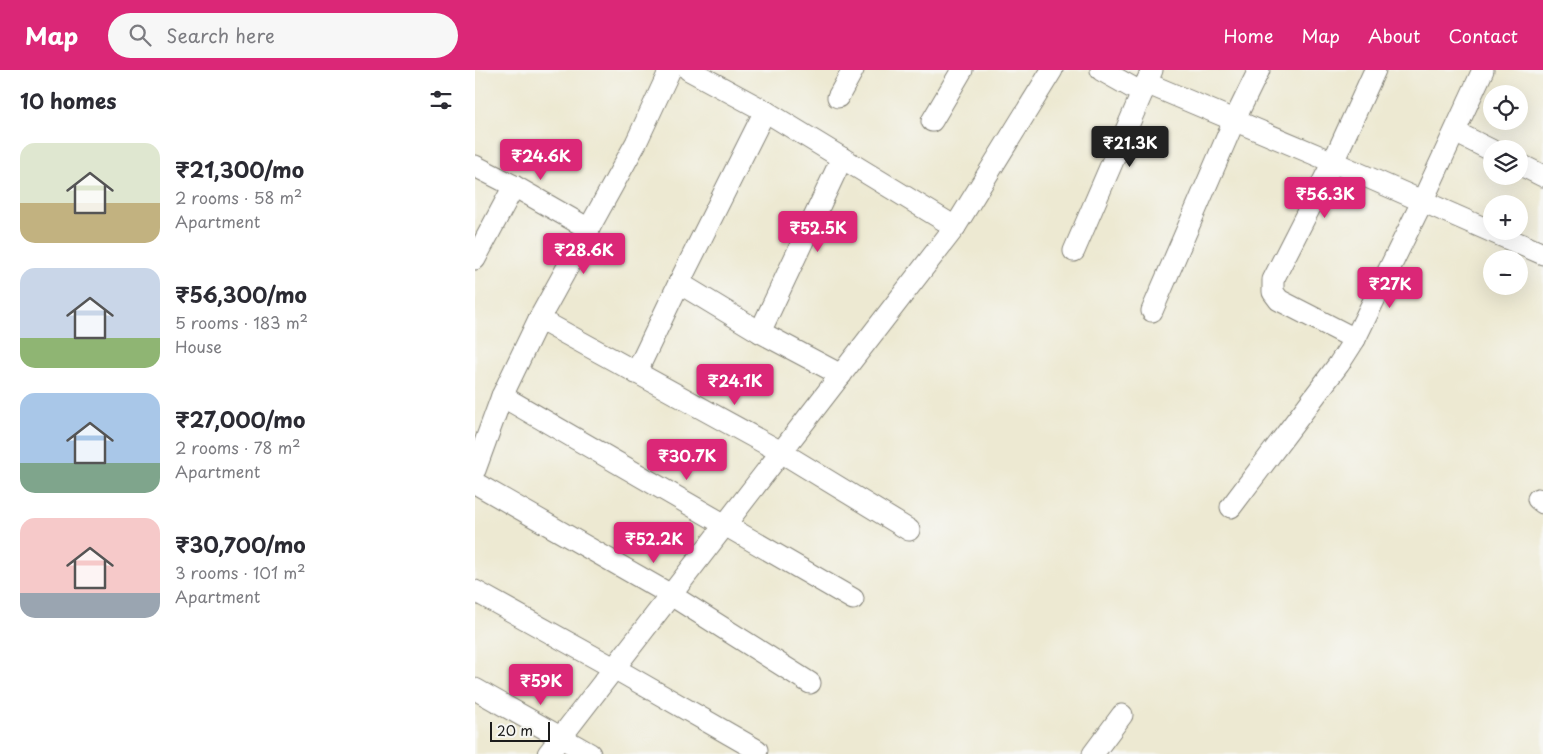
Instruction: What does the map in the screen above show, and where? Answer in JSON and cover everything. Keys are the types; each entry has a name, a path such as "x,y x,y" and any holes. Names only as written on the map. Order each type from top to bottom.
{"street":[{"path":"475,470 501,396 539,319 636,143 670,70"},
{"path":"689,70 765,111 955,226"},
{"path":"838,97 853,70"},
{"path":"932,121 962,70"},
{"path":"554,746 955,226 1052,70"},
{"path":"1101,70 1147,82 1543,254"},
{"path":"1152,311 1234,121 1259,70"},
{"path":"1355,339 1279,300 1273,292 1273,280 1333,162 1375,70"},
{"path":"1231,507 1339,364 1355,339 1422,202 1483,70"},
{"path":"1074,251 1147,82"},
{"path":"636,373 765,111"},
{"path":"1455,132 1483,146"},
{"path":"760,332 842,158"},
{"path":"475,166 589,229"},
{"path":"1528,168 1543,176"},
{"path":"475,260 514,186"},
{"path":"679,283 760,332 841,374"},
{"path":"539,319 781,452 909,530"},
{"path":"501,396 853,600"},
{"path":"475,483 671,595 810,683"},
{"path":"475,591 757,750"},
{"path":"475,689 554,746 590,754"},
{"path":"1093,754 1122,715"}]}
